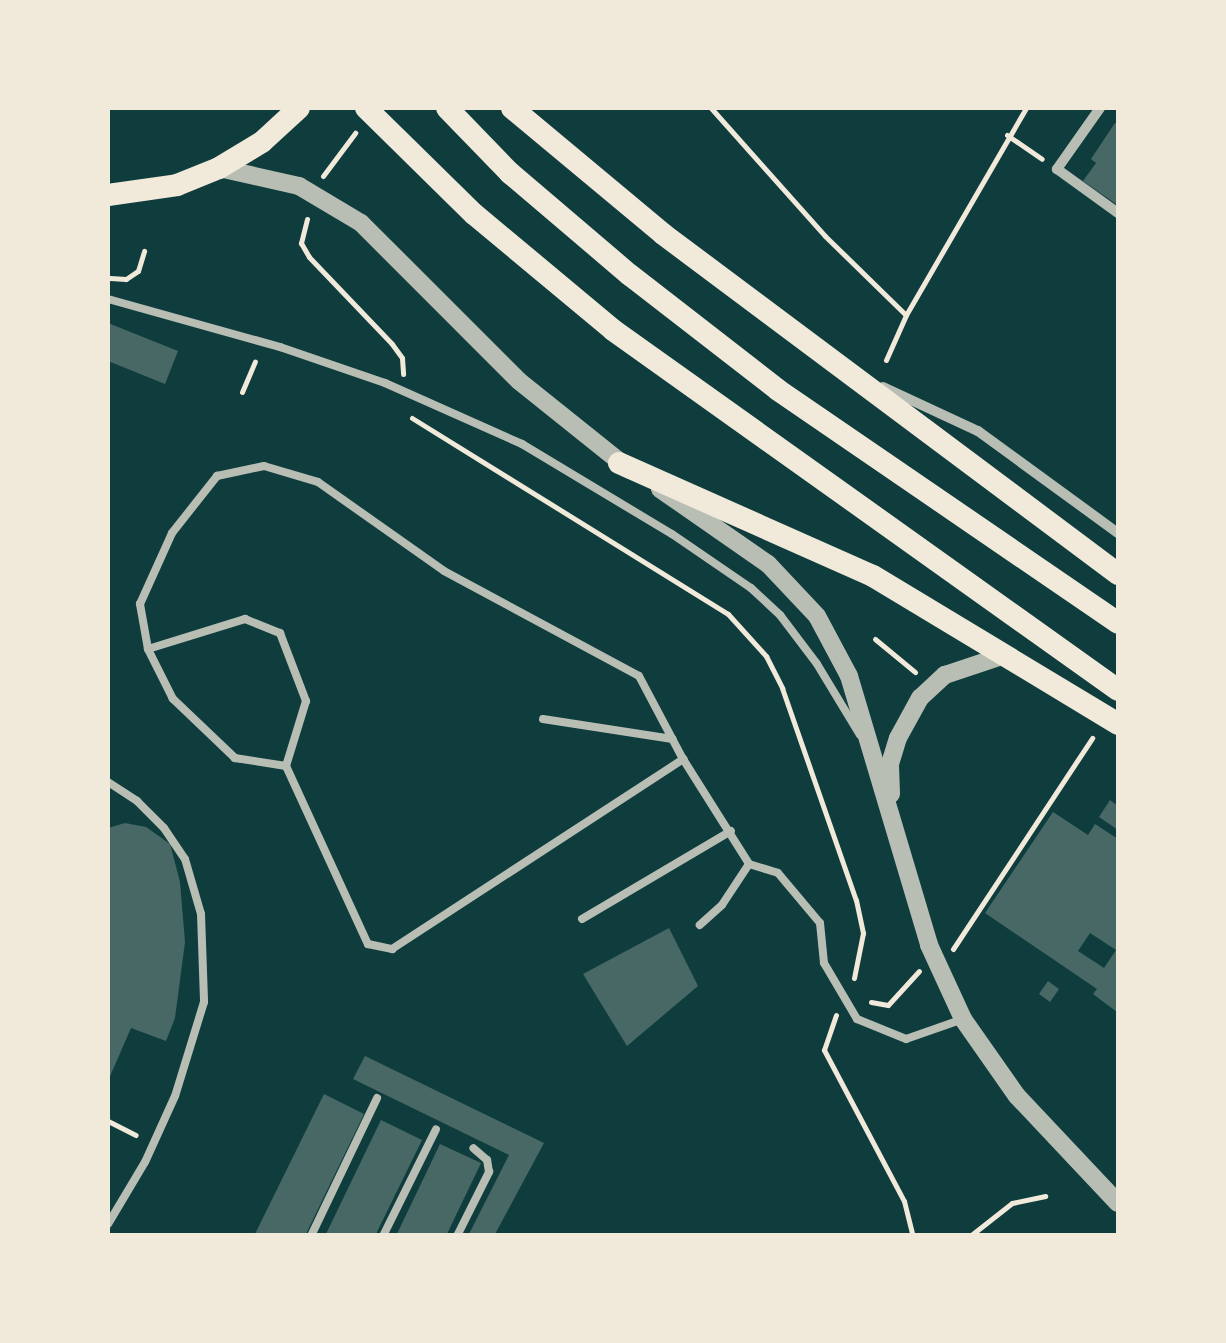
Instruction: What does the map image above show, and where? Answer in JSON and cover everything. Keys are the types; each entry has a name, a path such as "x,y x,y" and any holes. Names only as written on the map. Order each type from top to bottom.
{"main road":[{"path":"108,195 177,185 219,168 262,142 299,108"},
{"path":"366,108 474,214 614,330 1118,690"},
{"path":"447,108 510,173 630,275 778,390 1118,622"},
{"path":"512,108 617,198 1118,574"},
{"path":"619,462 873,576 1109,726"}],"street":[{"path":"1100,108 1057,169 1118,213"},
{"path":"219,168 299,186 361,223 519,382 619,462 732,538 802,596 850,676 929,944 963,1018 1017,1096 1118,1203"},
{"path":"855,374 978,432 1118,534"},
{"path":"892,820 890,764 898,738 920,698 945,675 1002,656"}],"lane":[{"path":"108,299 280,347 407,391 522,444 580,478 731,573 780,615 832,686 874,756"},
{"path":"286,766 235,758 173,699 148,649 140,604 172,533 217,476 264,466 318,482 444,571 639,676 683,759 750,864 778,873 820,923 824,964 857,1019 906,1039 963,1018"},
{"path":"148,649 245,618 280,633 306,701 286,766 368,944 392,949 683,759"},
{"path":"543,719 672,738"},
{"path":"108,782 137,801 164,828 185,859 202,914 204,1002 175,1096 144,1162 108,1224"},
{"path":"582,919 731,830"},
{"path":"700,925 722,905 750,864"},
{"path":"311,1236 377,1098"},
{"path":"383,1236 436,1129"},
{"path":"457,1236 489,1172 487,1160 473,1148"}],"path":[{"path":"711,108 825,236 906,315"},
{"path":"886,360 906,315 1026,108"},
{"path":"1007,135 1057,169"},
{"path":"324,173 337,152"},
{"path":"108,278 126,279 138,271 144,250"},
{"path":"242,392 255,362"},
{"path":"875,639 922,679"},
{"path":"950,951 958,946 960,933 1109,726"},
{"path":"860,997 888,1005 910,976 922,969"},
{"path":"108,1121 141,1137"},
{"path":"970,1236 1012,1203 1045,1196"}],"building":[{"path":"1115,123 1116,204 1083,181 1096,163 1091,159"},
{"path":"108,323 178,351 165,384 108,361"},
{"path":"1110,800 1118,806 1118,830 1099,817"},
{"path":"1053,812 1088,835 1095,824 1118,839 1117,1012 1093,994 1097,989 985,913","holes":["1090,933 1116,950 1104,968 1078,951"]},
{"path":"125,823 146,827 170,844 180,882 185,942 175,1018 166,1041 131,1028 108,1081 108,828"},
{"path":"669,928 698,986 627,1046 583,974"},
{"path":"1048,981 1059,989 1050,1002 1039,994"},
{"path":"365,1056 544,1143 494,1236 468,1236 509,1155 353,1079"},
{"path":"324,1094 364,1114 305,1236 254,1236"},
{"path":"381,1120 422,1140 375,1236 325,1236"},
{"path":"440,1144 481,1163 446,1236 396,1236"}]}
